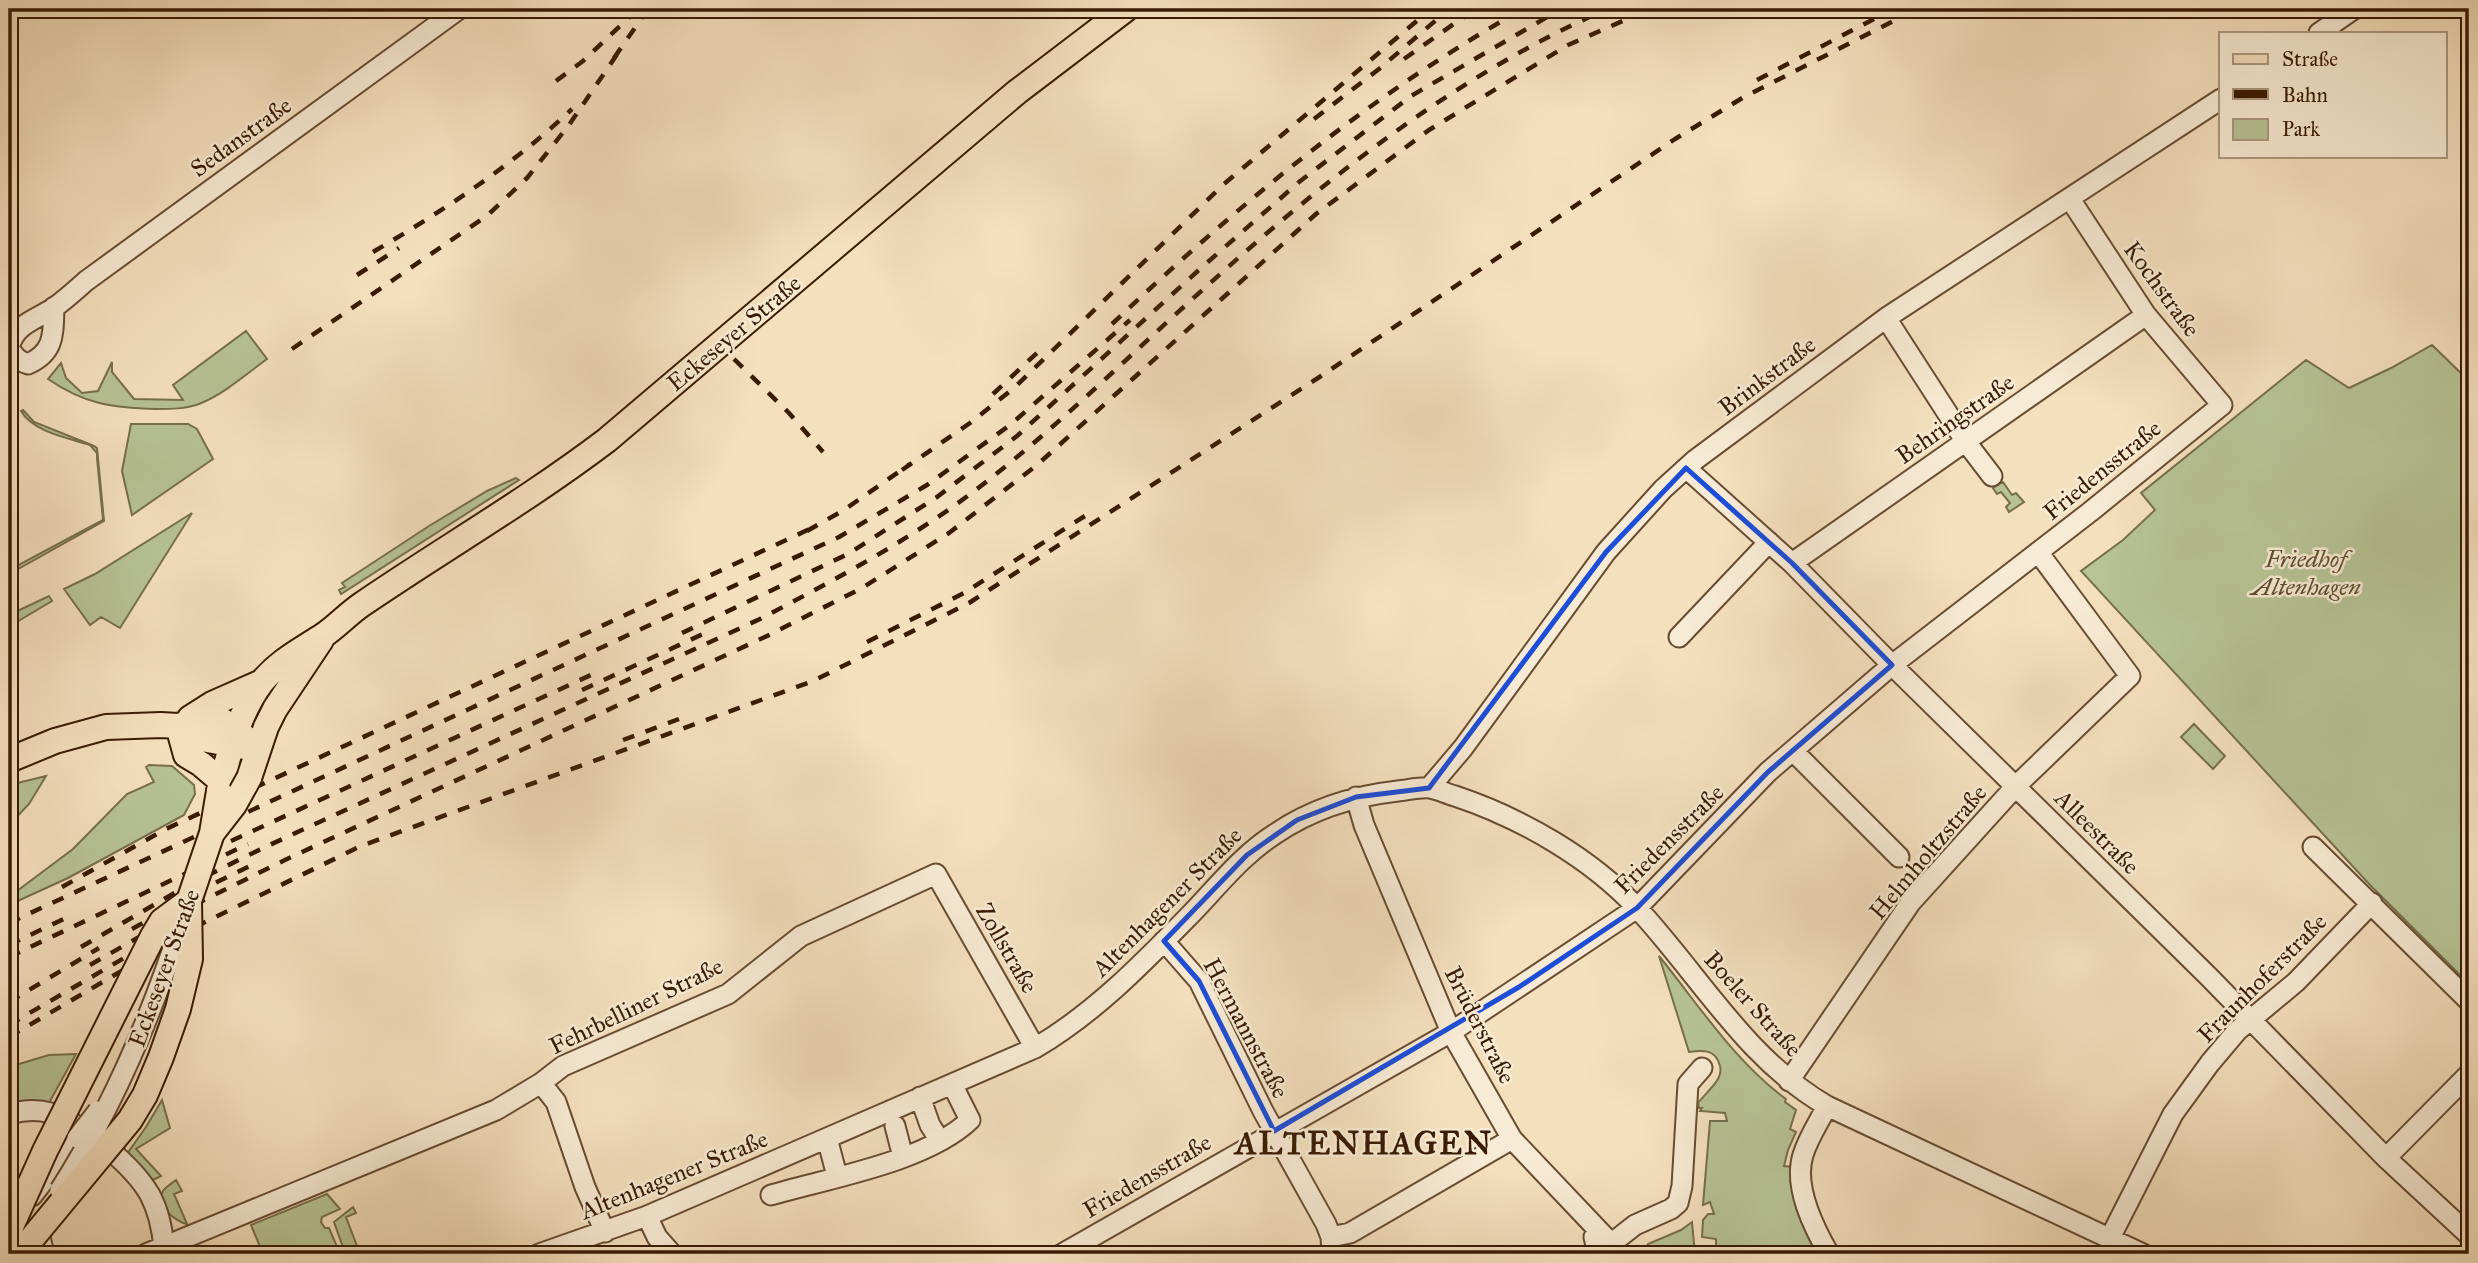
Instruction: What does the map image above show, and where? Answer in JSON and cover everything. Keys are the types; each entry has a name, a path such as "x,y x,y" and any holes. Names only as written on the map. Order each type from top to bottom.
{"main road":[{"name":"Eckeseyer Straße","path":"189,901 212,833 220,786 243,713 262,682 285,659 362,605 555,479 607,440 1017,92 1126,9"},
{"name":"Eckeseyer Straße","path":"212,833 234,805 249,778 275,709 324,634"},
{"path":"178,726 212,704 262,682"},
{"path":"9,760 55,741 106,727 178,726 206,718 218,719 235,739 259,748"},
{"path":"178,726 186,755 201,764 220,786"},
{"path":"9,1229 153,936 162,920 189,901"},
{"path":"19,1254 116,1139 145,1095 174,1021 190,959 189,901"}],"street":[{"name":"Sedanstraße","path":"54,307 459,9"},
{"path":"2320,32 2354,9"},
{"name":"Brinkstraße","path":"1429,788 1463,748 1606,552 1663,489 1686,468 1886,318 2219,100"},
{"name":"Kochstraße","path":"2070,199 2146,315 2222,405"},
{"name":"Behringstraße","path":"1792,563 2146,315"},
{"path":"1886,318 1966,442 1992,476"},
{"name":"Friedensstraße","path":"1062,1254 1451,1031 1637,908 1768,772 1892,665 2222,405"},
{"name":"Alleestraße","path":"1686,468 1792,563 2251,1019 2386,1158 2469,1236"},
{"path":"1679,637 1769,542"},
{"name":"Helmholtzstraße","path":"1789,1081 1911,902 2016,786 2130,676 2038,552"},
{"path":"1793,751 1899,857"},
{"name":"Altenhagener Straße","path":"539,1254 647,1216 1035,1048 1069,1028 1098,1005 1164,941 1228,873 1263,842 1325,807 1356,797 1429,788"},
{"name":"Boeler Straße","path":"1429,788 1472,802 1524,826 1617,888 1770,1065 1827,1106 2140,1254"},
{"name":"Brüderstraße","path":"1356,797 1364,825 1451,1031 1513,1139 1607,1245"},
{"path":"2313,847 2469,1001"},
{"name":"Zollstraße","path":"936,874 1035,1048"},
{"name":"Fehrbelliner Straße","path":"155,1250 496,1110 541,1083 563,1066 728,994 802,936 936,874"},
{"name":"Eckeseyer Straße","path":"25,1254 39,1233 50,1207 90,1144 128,1064 163,983 189,901"},
{"name":"Fraunhoferstraße","path":"2110,1238 2174,1114 2219,1052 2237,1031 2296,982 2372,903"},
{"name":"Hermannstraße","path":"1164,941 1199,981 1274,1131 1326,1224 1332,1246"},
{"path":"1607,1245 1635,1225 1671,1209 1678,1203 1682,1186 1688,1084 1702,1068"},
{"path":"2386,1158 2469,1073"},
{"name":"Fehrbelliner Straße","path":"541,1083 556,1102 585,1187 605,1232"},
{"path":"771,1195 903,1157 940,1141 970,1120 952,1084"},
{"path":"920,1097 929,1125 940,1141"},
{"name":"Eckeseyer Straße","path":"9,1229 91,1118 109,1100"},
{"path":"1827,1106 1806,1148 1801,1171 1809,1210 1829,1254"},
{"path":"9,1114 36,1110 51,1113 92,1137 126,1166 149,1192 160,1217 155,1250"},
{"path":"895,1126 903,1157"},
{"path":"827,1138 837,1176"},
{"path":"1332,1246 1513,1139"},
{"path":"9,1206 33,1195"},
{"path":"647,1216 657,1237 672,1254"},
{"path":"39,1233 44,1254"}],"highlighted area":[{"path":"1686,468 1792,563 1892,665 1768,772 1637,908 1519,987 1274,1131 1199,981 1164,941 1247,855 1297,820 1356,797 1429,788 1606,552"}],"green space":[{"path":"246,331 267,359 226,390 194,406 156,409 112,406 74,394 48,379 61,363 66,378 82,393 98,391 112,362 112,372 134,399 183,400 173,385"},
{"name":"Friedhof Altenhagen","path":"2432,345 2469,381 2469,984 2370,885 2081,571 2123,540 2155,510 2141,493 2306,360 2349,388"},
{"path":"21,411 34,422 94,446 97,448 104,521 9,574 9,570 103,520 97,453 90,445 42,429 27,418"},
{"path":"131,424 188,424 197,429 213,459 132,515 122,471"},
{"path":"516,478 519,480 341,594 339,590 345,587 342,583 487,491"},
{"path":"2003,482 2012,495 2016,493 2024,502 2009,512 2006,507 2010,503 2001,492 1997,494 1993,488"},
{"path":"192,513 120,628 101,617 90,625 64,589 95,574"},
{"path":"49,596 52,601 10,626 14,633 9,637 9,615"},
{"path":"2194,724 2225,756 2213,769 2181,737"},
{"path":"172,766 194,785 195,794 184,815 68,878 9,905 9,897 73,849 127,794 154,782 146,767"},
{"path":"46,776 29,804 11,823 9,785"},
{"path":"1659,956 1750,1068 1796,1110 1790,1129 1796,1132 1784,1166 1794,1167 1823,1254 1709,1254 1716,1251 1716,1239 1702,1237 1703,1220 1708,1214 1714,1214 1710,1202 1703,1205 1710,1121 1727,1121 1725,1113 1700,1111 1702,1108 1699,1108 1698,1103 1717,1080 1721,1069 1712,1054 1704,1051 1689,1052"},
{"path":"76,1054 49,1103 27,1101 9,1104 9,1067 49,1055"},
{"path":"162,1100 170,1128 136,1149 161,1176 151,1181 127,1154"},
{"path":"176,1180 182,1191 174,1194 187,1224 167,1212 161,1201 163,1191"},
{"path":"327,1194 340,1209 322,1217 321,1222 325,1228 329,1228 338,1249 332,1250 330,1254 323,1251 312,1254 263,1254 251,1225"},
{"path":"353,1207 356,1213 346,1217 360,1254 348,1254 344,1250 334,1222"},
{"path":"1692,1222 1695,1254 1646,1254 1648,1244 1681,1230"}],"railway":[{"path":"556,81 583,61 638,9"},
{"path":"614,58 648,9"},
{"path":"902,470 970,423 1014,388 1224,184 1431,9"},
{"path":"1314,119 1379,69 1449,9"},
{"path":"1404,59 1475,9"},
{"path":"1112,324 1257,194 1308,154 1412,77 1523,9"},
{"path":"682,633 848,554 937,497 1017,436 1299,182 1411,96 1561,9"},
{"path":"81,947 190,884 760,619 904,539 959,502 1015,459 1254,245 1348,167 1397,131 1498,65 1607,9"},
{"path":"90,965 204,900 287,859 767,636 862,588 949,533 1037,465 1316,214 1429,130 1568,45 1650,9"},
{"path":"1757,80 1893,9"},
{"path":"9,1037 203,923 361,846 813,681 969,603 1321,376 1675,139 1744,97 1917,9"},
{"path":"292,349 488,215 527,178 569,125 620,50"},
{"path":"373,252 477,186 526,149 572,109"},
{"path":"357,275 399,248"},
{"path":"9,923 839,537 927,485 1010,425 1130,320"},
{"path":"993,394 1039,351"},
{"path":"734,359 789,413 823,452"},
{"path":"807,531 844,510 910,464"},
{"path":"867,642 964,593 1088,514"},
{"path":"62,887 166,829 814,527"},
{"path":"582,690 703,634"},
{"path":"231,841 593,674"},
{"path":"623,740 679,719"},
{"path":"9,957 248,844"},
{"path":"132,929 256,863"},
{"path":"9,945 72,915"},
{"path":"9,1025 179,926"},
{"path":"9,1002 99,948"}],"district":[{"name":"ALTENHAGEN","path":"1364,1143"}]}
